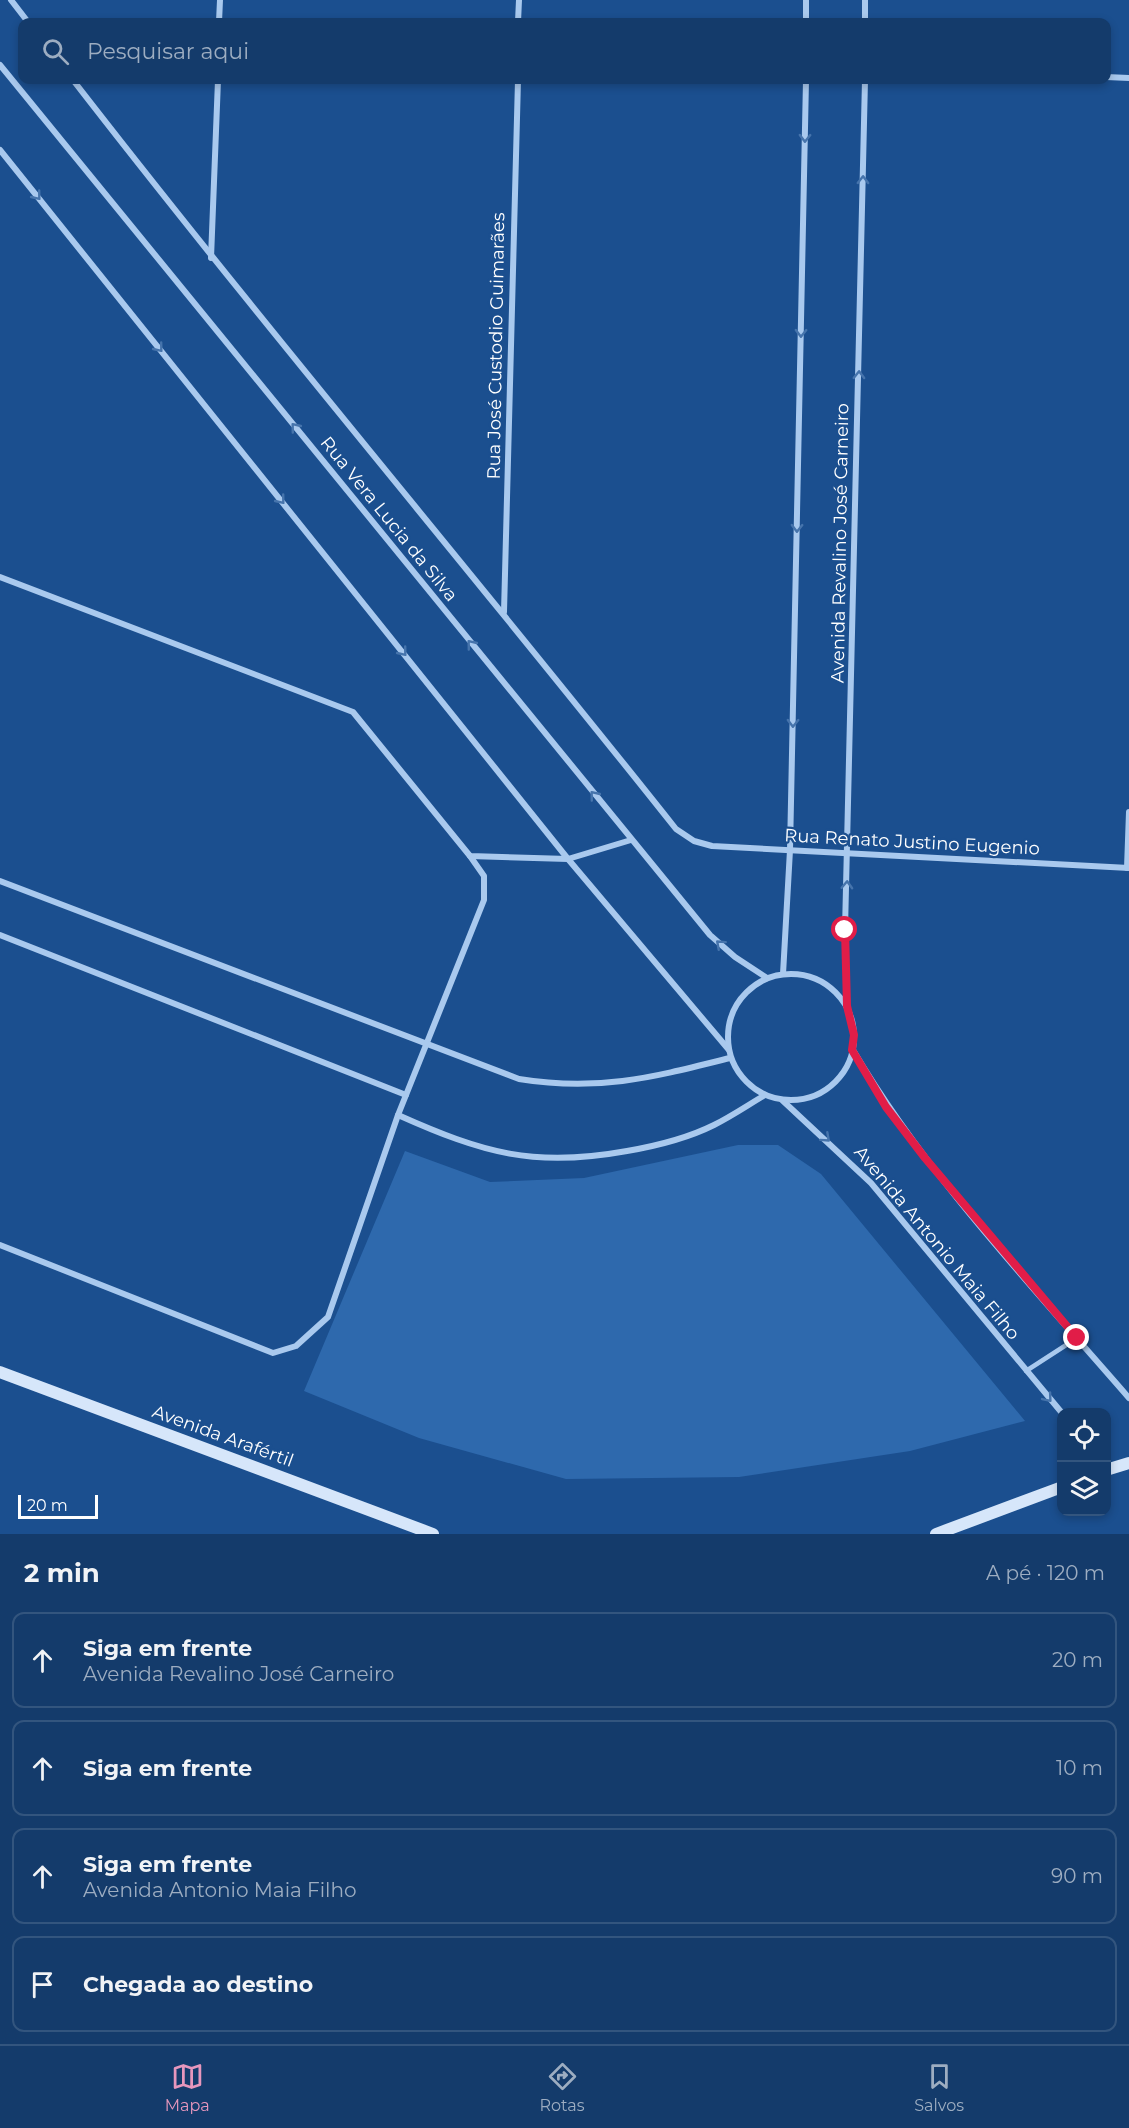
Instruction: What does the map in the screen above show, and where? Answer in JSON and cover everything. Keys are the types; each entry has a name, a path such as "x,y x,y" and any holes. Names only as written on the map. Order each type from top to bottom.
{"street":[{"path":"11,0 25,18"},
{"path":"219,18 220,0"},
{"path":"519,0 519,18"},
{"path":"806,0 806,18"},
{"path":"865,0 865,18"},
{"name":"Rua Vera Lucia da Silva","path":"0,65 710,935 735,957 767,978"},
{"path":"1111,77 1129,78"},
{"name":"Rua Vera Lucia da Silva","path":"75,84 211,258 504,613 676,830 694,840"},
{"path":"211,258 218,84"},
{"name":"Rua José Custodio Guimarães","path":"504,613 518,84"},
{"path":"783,974 790,850 806,84"},
{"name":"Avenida Revalino José Carneiro","path":"847,1006 845,930 865,84"},
{"path":"0,150 568,859 729,1050"},
{"path":"0,577 353,712 484,876 484,900 398,1115 328,1317 296,1346 273,1353 0,1245"},
{"path":"1128,868 1129,812"},
{"path":"470,856 568,859 613,848 631,840"},
{"name":"Rua Renato Justino Eugenio","path":"694,840 712,846 1128,868"},
{"path":"0,881 519,1079 553,1084 628,1082 730,1058"},
{"path":"0,935 406,1095"},
{"path":"783,974 808,976 823,982 837,992 847,1006 854,1035 852,1050 843,1072 827,1089 813,1096 782,1100 765,1095 750,1086 730,1058 728,1023 734,1007 744,993 767,978 783,974"},
{"path":"852,1050 886,1107 925,1158 1129,1398"},
{"path":"398,1115 448,1137 507,1154 539,1159 584,1159 652,1147 681,1137 713,1125 765,1095"},
{"name":"Avenida Antonio Maia Filho","path":"782,1100 871,1183 1058,1408"},
{"name":"Avenida Arafértil","path":"0,1372 433,1534"},
{"path":"1111,1467 1129,1463"},
{"path":"936,1534 1057,1489"}],"lane":[{"path":"1026,1371 1077,1338"}],"shaded area":[{"path":"738,1145 778,1145 821,1174 1025,1421 910,1451 739,1477 566,1479 419,1438 304,1391 405,1151 490,1182 584,1178"}],"route":[{"path":"845,930 847,1006 854,1035 852,1050 886,1107 925,1158 1077,1338"}]}
